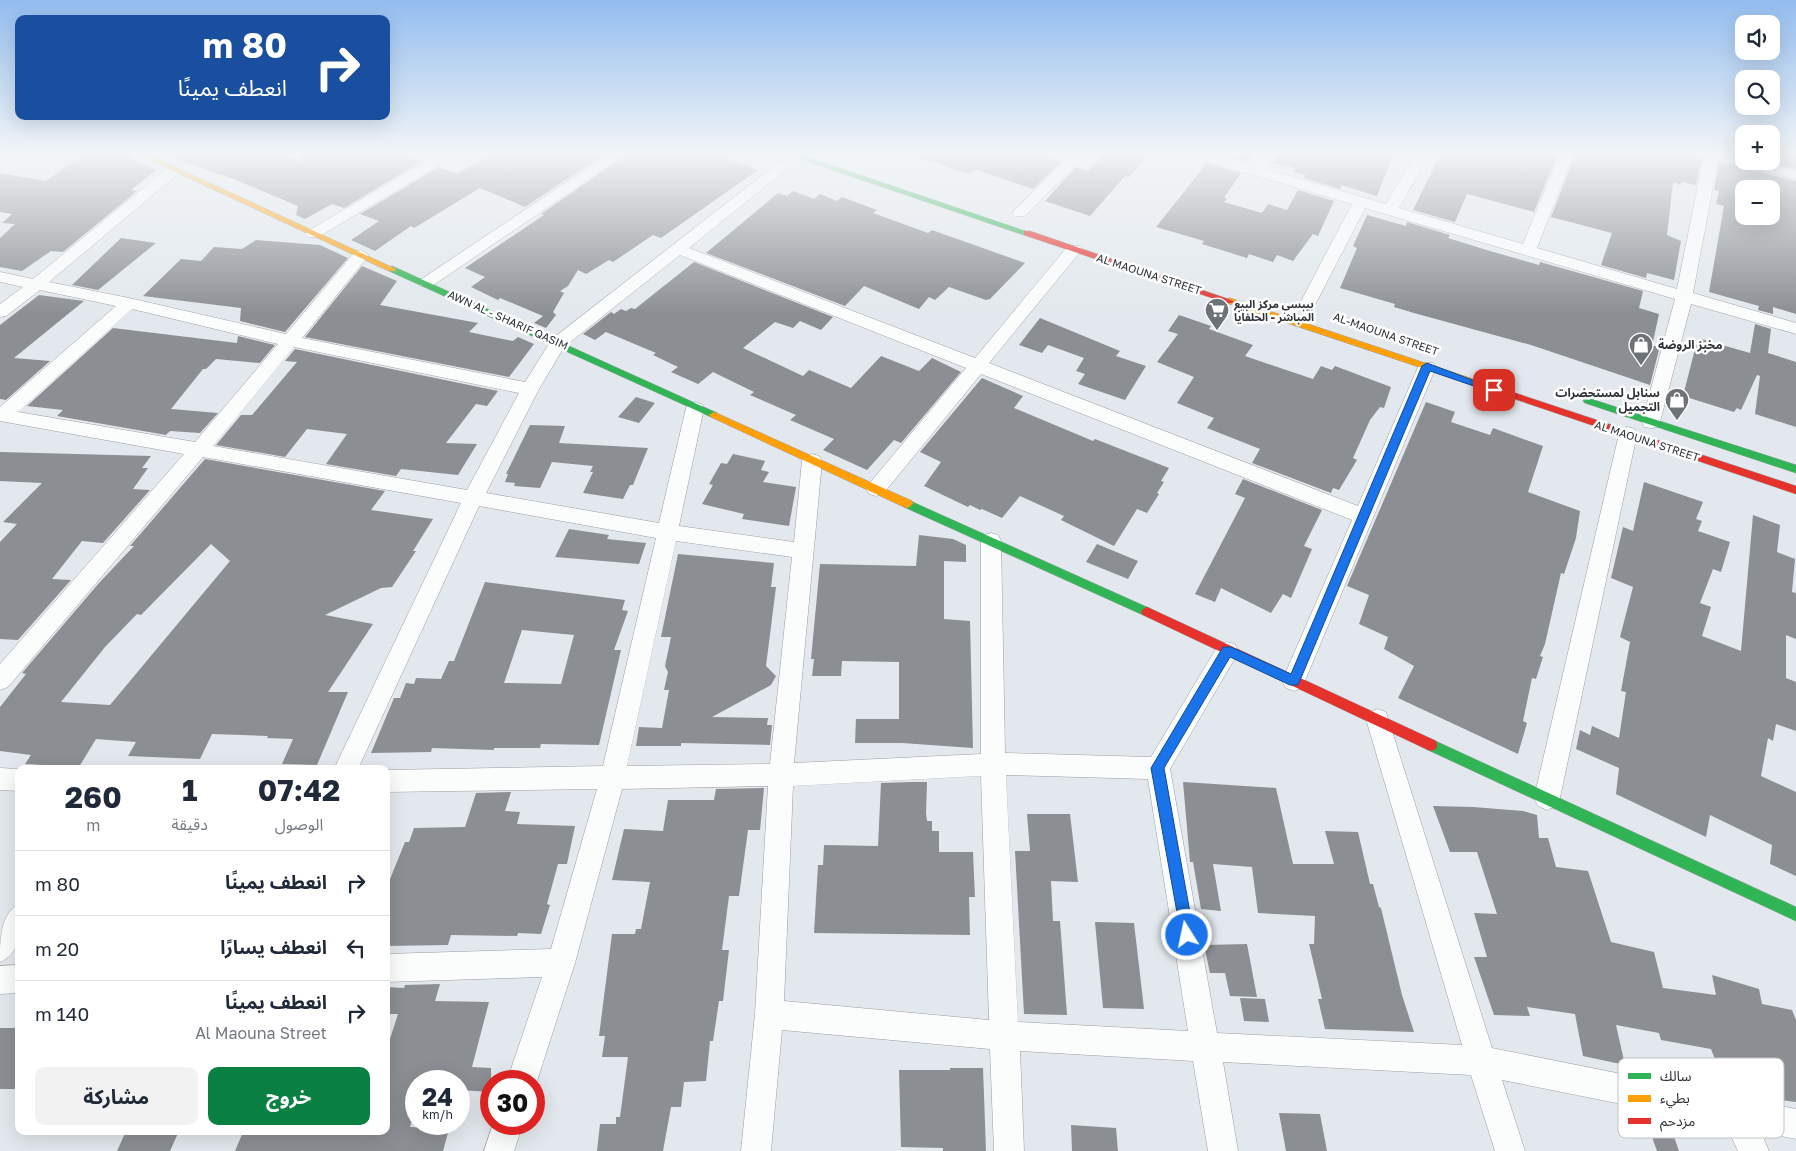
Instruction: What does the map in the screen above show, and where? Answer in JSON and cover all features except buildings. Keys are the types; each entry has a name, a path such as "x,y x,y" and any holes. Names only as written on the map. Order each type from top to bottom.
{"main road":[{"name":"AWN AL - SHARIF QASIM","path":"255,207 558,342 695,408 991,541 1796,914"},
{"name":"AL MAOUNA STREET","path":"947,207 1796,490"},
{"path":"1580,398 1796,469"}],"street":[{"path":"0,312 37,284 130,207"},
{"path":"313,234 360,207"},
{"path":"426,284 540,207"},
{"path":"348,765 473,498 530,389 558,342 729,207"},
{"path":"1020,213 1026,207"},
{"path":"1306,307 1359,207"},
{"path":"1378,207 1796,329"},
{"path":"1528,250 1545,207"},
{"path":"1651,422 1684,297 1701,207"},
{"path":"678,249 1363,516"},
{"path":"876,489 1074,249"},
{"path":"0,680 199,450 361,255"},
{"path":"0,277 129,303 290,341 530,389"},
{"path":"4,419 129,303"},
{"path":"1294,681 1427,366"},
{"path":"526,1070 561,963 613,776 695,408"},
{"path":"4,419 199,450 667,532 804,551"},
{"path":"1548,798 1628,434"},
{"path":"756,1151 769,1014 781,776 812,461"},
{"path":"991,541 993,764 1008,1151"},
{"path":"1223,1151 1207,1046 1158,768 1227,651"},
{"path":"1378,720 1480,1061 1510,1151"},
{"path":"390,781 613,776 781,776 993,764 1158,768"},
{"path":"0,779 15,780"},
{"path":"0,948 15,924"},
{"path":"390,968 561,963"},
{"path":"0,980 15,979"},
{"path":"769,1014 1004,1036 1480,1061 1618,1088"},
{"path":"498,1151 504,1135"},
{"path":"1748,1138 1754,1151"}],"traffic: fast":[{"path":"948,207 1027,233"},
{"path":"392,269 714,415"},
{"path":"1588,401 1796,469"},
{"path":"908,504 1147,612"},
{"path":"1431,745 1796,914"}],"traffic: slow":[{"path":"256,207 392,269"},
{"path":"1230,301 1482,385"},
{"path":"714,415 908,504"}],"traffic: jam":[{"path":"1027,233 1230,301"},
{"path":"1482,385 1796,490"},
{"path":"1147,612 1431,745"}],"place":[{"name":"بيبسي مركز البيع المباشر - الحلفايا","path":"1217,331"},
{"name":"مخبز الروضة","path":"1641,366"},
{"name":"سنابل لمستحضرات التجميل","path":"1677,421"}],"route":[{"path":"1187,935 1158,768 1227,651 1294,681 1427,366 1494,390"}]}
